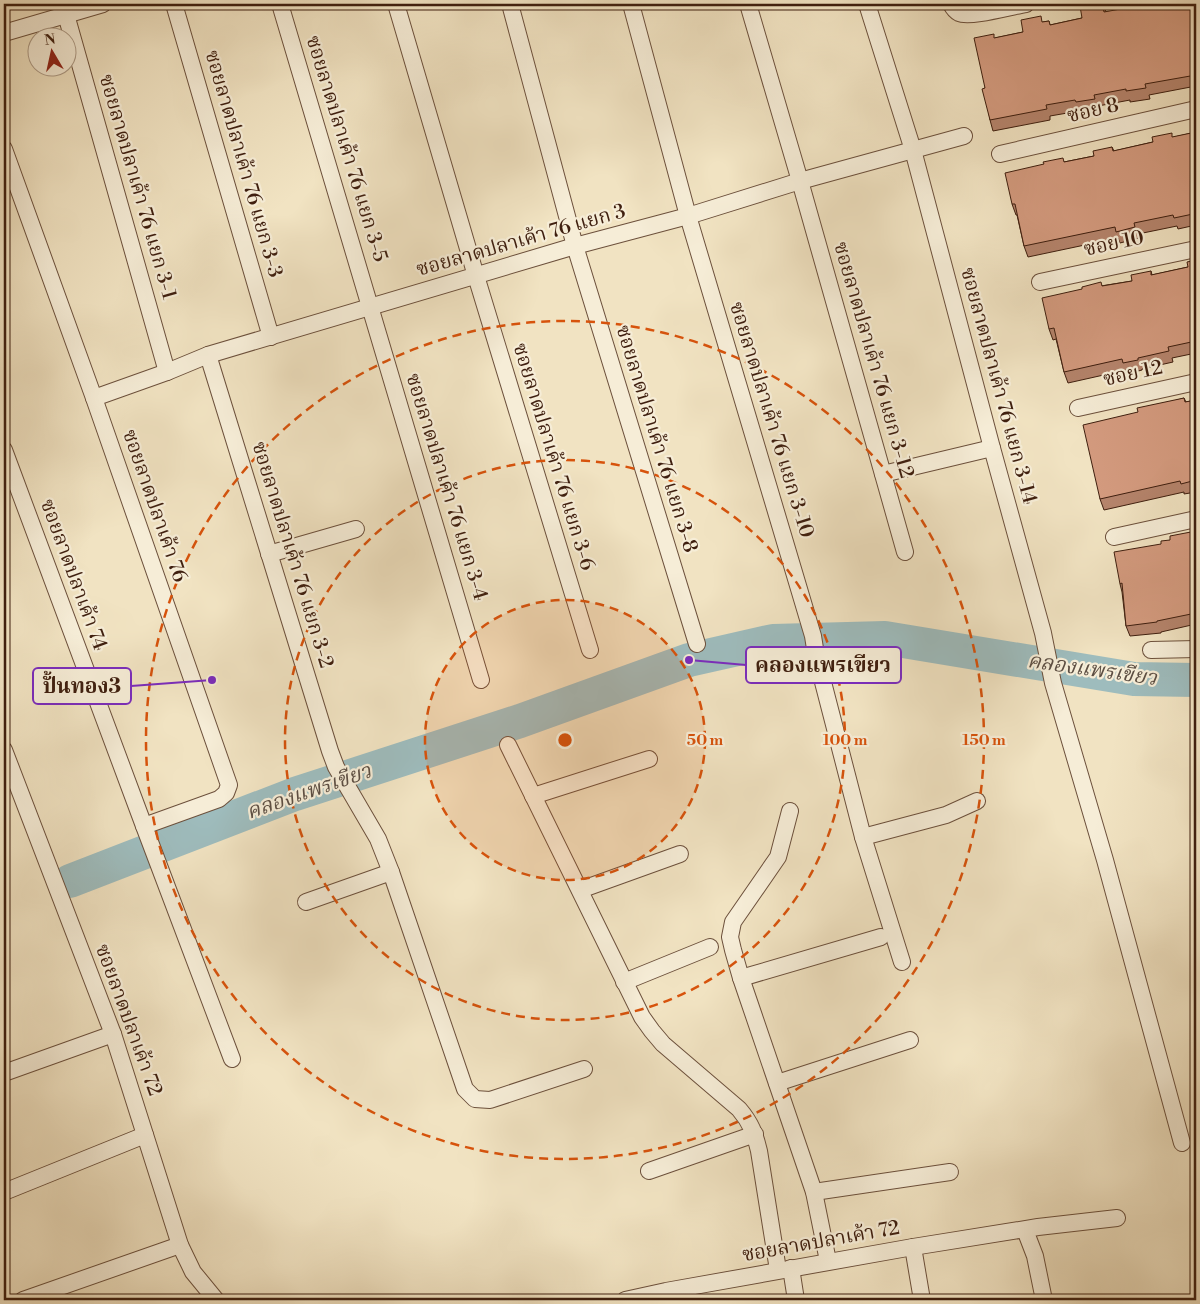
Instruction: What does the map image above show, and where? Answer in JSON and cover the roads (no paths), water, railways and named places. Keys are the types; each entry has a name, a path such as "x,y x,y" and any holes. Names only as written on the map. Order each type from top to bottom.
{"street":[{"path":"4,33 64,9 103,4"},
{"name":"ซอยลาดปลาเค้า 76 แยก 3-3","path":"174,4 271,337"},
{"name":"ซอยลาดปลาเค้า 76 แยก 3-5","path":"280,4 370,306"},
{"name":"ซอยลาดปลาเค้า 76 แยก 3-6","path":"396,4 476,276 590,650"},
{"name":"ซอยลาดปลาเค้า 76 แยก 3-8","path":"510,4 575,246 697,644"},
{"name":"ซอยลาดปลาเค้า 76 แยก 3-10","path":"631,4 688,216 813,636 816,655 863,837 902,962"},
{"name":"ซอยลาดปลาเค้า 76 แยก 3-12","path":"748,4 905,552"},
{"name":"ซอยลาดปลาเค้า 76 แยก 3-14","path":"867,4 913,150 1043,633 1053,683 1105,860 1182,1143"},
{"path":"951,4 960,14 972,15 1026,4"},
{"name":"ซอยลาดปลาเค้า 76 แยก 3-1","path":"64,9 167,372"},
{"name":"ซอย 8","path":"1000,154 1196,109"},
{"name":"ซอยลาดปลาเค้า 76 แยก 3","path":"94,398 208,355 370,306 575,246 688,216 800,181 964,136"},
{"name":"ซอยลาดปลาเค้า 76","path":"4,149 94,398 229,785 226,793 219,799 144,826"},
{"name":"ซอย 10","path":"1040,282 1196,249"},
{"name":"ซอยลาดปลาเค้า 76 แยก 3-4","path":"370,306 481,680"},
{"name":"ซอยลาดปลาเค้า 76 แยก 3-2","path":"208,355 336,767 378,840 391,872 465,1089 475,1099 490,1100 584,1069"},
{"name":"ซอย 12","path":"1078,408 1196,382"},
{"path":"883,474 992,448"},
{"name":"ซอยลาดปลาเค้า 74","path":"4,450 232,1058"},
{"path":"1114,538 1196,520"},
{"path":"269,554 356,530"},
{"path":"1151,650 1196,649"},
{"path":"508,745 642,1017 663,1044 739,1109 749,1121 760,1151 768,1210 785,1270 796,1300"},
{"name":"ซอยลาดปลาเค้า 72","path":"4,750 113,1034 180,1245 193,1272 216,1300"},
{"path":"533,796 649,759"},
{"path":"863,837 946,815 977,801"},
{"path":"790,811 778,857 733,922 730,937 741,978 814,1192 828,1261"},
{"path":"580,890 680,854"},
{"path":"306,902 391,872"},
{"path":"741,978 881,937"},
{"path":"624,982 710,947"},
{"path":"4,1073 113,1034"},
{"path":"777,1083 910,1040"},
{"path":"650,1171 755,1134"},
{"path":"4,1192 145,1135"},
{"path":"814,1192 950,1172"},
{"name":"ซอยลาดปลาเค้า 72","path":"625,1300 666,1296 828,1261 914,1246 1117,1218"},
{"path":"1025,1230 1035,1256 1044,1300"},
{"path":"23,1300 180,1245"},
{"path":"914,1246 922,1300"}],"waterway":[{"name":"คลองแพรเขียว","path":"70,881 295,794 520,721 689,660 773,641 885,638 1134,679 1196,680"}],"place":[{"name":"คลองแพรเขียว","path":"689,660"},
{"name":"ปั้นทอง3","path":"212,680"}]}
